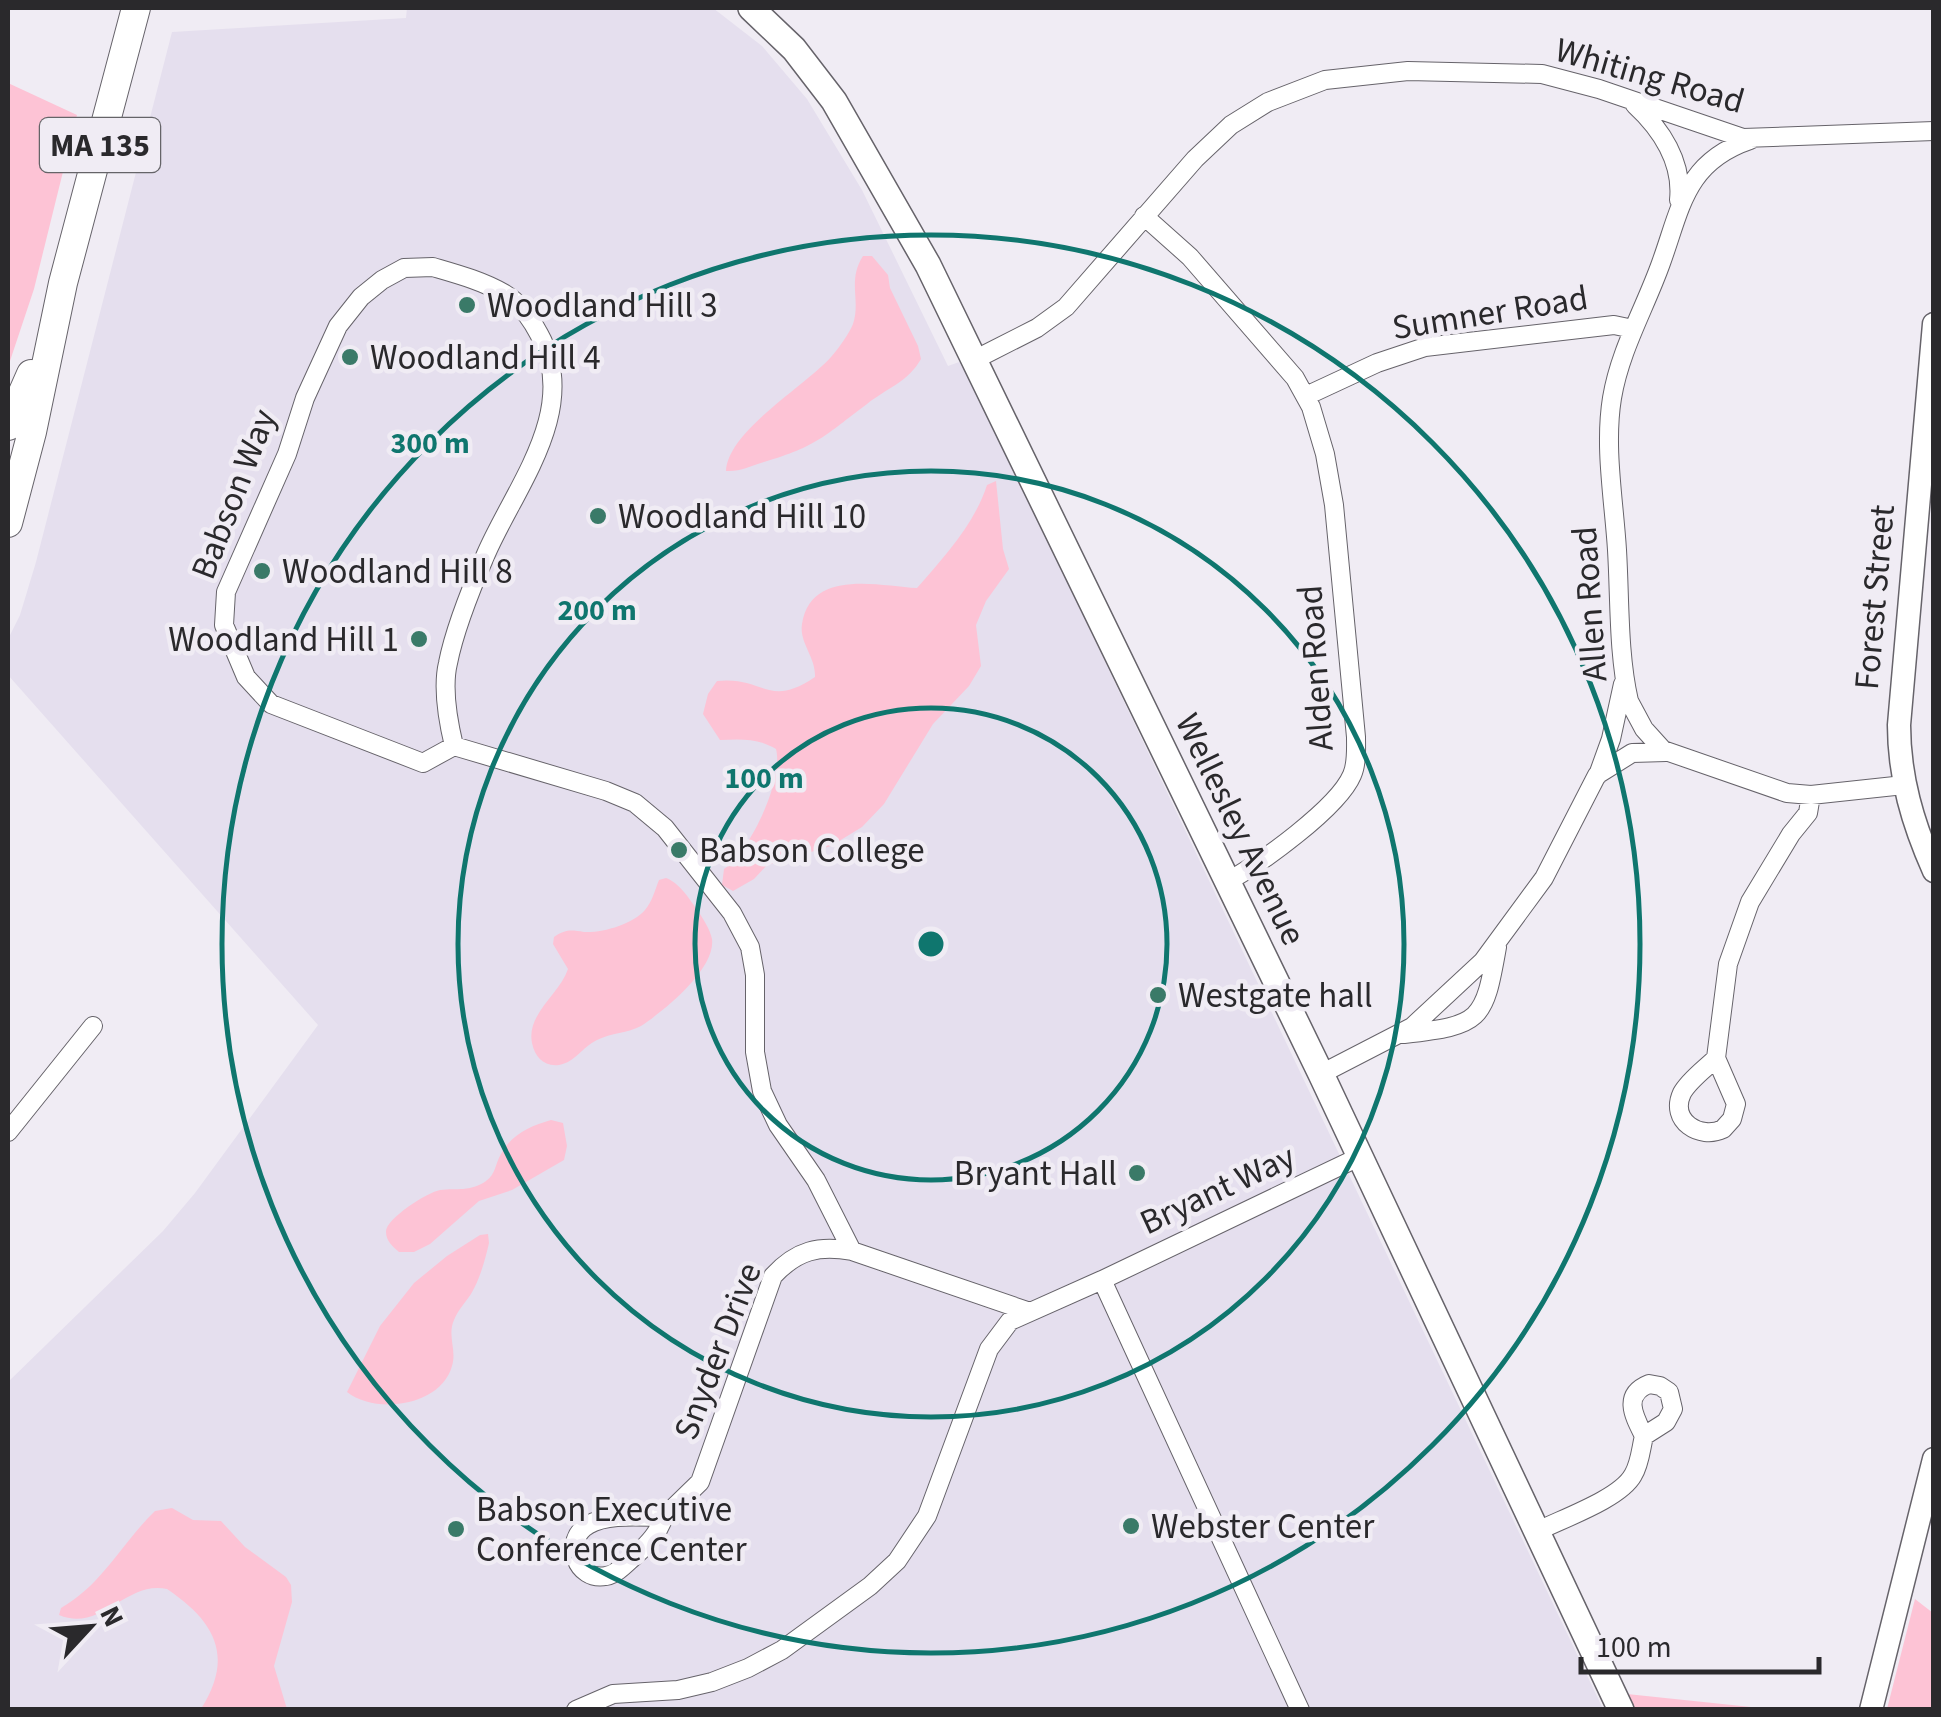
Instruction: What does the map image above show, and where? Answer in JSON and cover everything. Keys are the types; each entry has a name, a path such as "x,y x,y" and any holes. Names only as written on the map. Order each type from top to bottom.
{"main road":[{"name":"MA 135","path":"8,523 32,432 63,282 136,8"},
{"name":"Wellesley Avenue","path":"751,8 794,49 849,123 976,360 1321,1074 1621,1710"},
{"name":"MA 135","path":"8,426 30,378 63,282"}],"street":[{"name":"Whiting Road","path":"976,360 1057,315 1194,159 1243,116 1282,95 1325,80 1408,71 1527,73 1570,81 1721,133 1755,138 1934,131"},
{"name":"Allen Road","path":"1631,101 1672,154 1680,185 1679,205 1658,271 1615,383 1609,431 1629,701 1653,741 1669,753 1787,793 1904,785"},
{"name":"Allen Road","path":"1679,205 1708,165 1755,138"},
{"path":"1144,216 1190,257 1306,396"},
{"name":"Babson Way","path":"433,266 507,294 529,316 544,343 552,376 550,411 539,450 486,555 447,665 448,722 454,746 423,763 271,704 246,676 224,625 226,592 272,490 304,398 338,326 361,297 404,268 433,266"},
{"name":"Forest Street","path":"1934,324 1899,711 1904,785 1934,871"},
{"name":"Sumner Road","path":"1306,396 1376,363 1425,348 1614,326 1633,329"},
{"name":"Alden Road","path":"1228,881 1259,863 1322,811 1342,791 1354,768 1356,736 1334,505 1320,436 1306,396"},
{"path":"1321,1074 1422,1020 1496,946 1544,878 1598,775 1611,739 1625,674"},
{"path":"454,746 606,791 635,804 665,828 732,913 750,947 755,975 755,1052 762,1091 778,1125 816,1180 852,1251 1030,1312"},
{"path":"1598,775 1632,753 1669,753"},
{"path":"1716,1058 1724,981 1738,930 1757,888 1808,813 1811,794"},
{"path":"1402,1034 1446,1029 1478,1014 1487,1000 1496,946"},
{"path":"8,1132 92,1026"},
{"name":"Bryant Way","path":"576,1710 613,1694 678,1690 712,1682 782,1650 870,1586 897,1560 927,1516 989,1349 1010,1321 1359,1157"},
{"name":"Snyder Drive","path":"664,1517 591,1522 578,1532 574,1541 578,1564 603,1578 615,1573 658,1533 664,1517 700,1482 774,1276 788,1260 809,1249 852,1251"},
{"path":"1102,1280 1300,1710"},
{"path":"1536,1532 1603,1499 1626,1483 1636,1469 1644,1436"},
{"path":"1870,1710 1933,1464"}],"shaded area":[{"name":"Babson College","path":"407,8 713,8 762,46 807,99 862,190 948,366 962,361 1603,1709 8,1709 8,1382 163,1231 318,1025 8,675 8,639 20,615 36,562 172,32 406,18"},
{"path":"8,83 77,115 34,289 8,367"},
{"path":"863,256 872,256 888,275 890,288 918,346 921,359 916,367 820,439 797,451 726,471 730,456 753,425 819,369 846,337 855,315 856,274"},
{"path":"996,481 1003,549 1009,569 986,601 976,625 981,666 969,686 933,724 884,804 862,827 831,846 767,865 754,879 733,891 722,885 724,869 744,847 763,814 777,762 776,749 769,745 720,740 703,714 708,694 717,681 776,691 799,686 815,677 802,624 808,606 818,594 849,584 917,588 966,527 987,485"},
{"path":"666,878 684,892 708,928 712,939 706,963 675,1000 641,1026 597,1040 565,1063 545,1063 535,1053 531,1033 539,1013 568,969 553,944 554,937 569,931 608,929 633,919 647,907 659,880"},
{"path":"551,1120 563,1123 567,1146 564,1160 512,1190 479,1201 430,1244 414,1252 399,1252 390,1244 388,1227 408,1207 440,1190 469,1188 486,1181 516,1136"},
{"path":"488,1234 480,1276 452,1326 453,1360 446,1380 422,1398 406,1403 374,1403 347,1392 380,1326 414,1283 447,1256"},
{"path":"172,1508 193,1520 221,1521 291,1585 292,1602 274,1666 287,1709 201,1709 217,1673 215,1642 198,1614 167,1589 139,1592 88,1617 59,1615 61,1608 100,1576 155,1511"},
{"path":"1915,1599 1933,1613 1933,1709 1887,1709"},
{"path":"1627,1694 1770,1709 1634,1709"}],"place":[{"name":"Woodland Hill 3","path":"467,305"},
{"name":"Woodland Hill 4","path":"350,357"},
{"name":"Woodland Hill 10","path":"598,516"},
{"name":"Woodland Hill 8","path":"262,571"},
{"name":"Woodland Hill 1","path":"419,639"},
{"name":"Babson College","path":"679,850"},
{"name":"Westgate hall","path":"1158,995"},
{"name":"Bryant Hall","path":"1137,1173"},
{"name":"Webster Center","path":"1131,1526"},
{"name":"Babson Executive Conference Center","path":"456,1529"}]}
